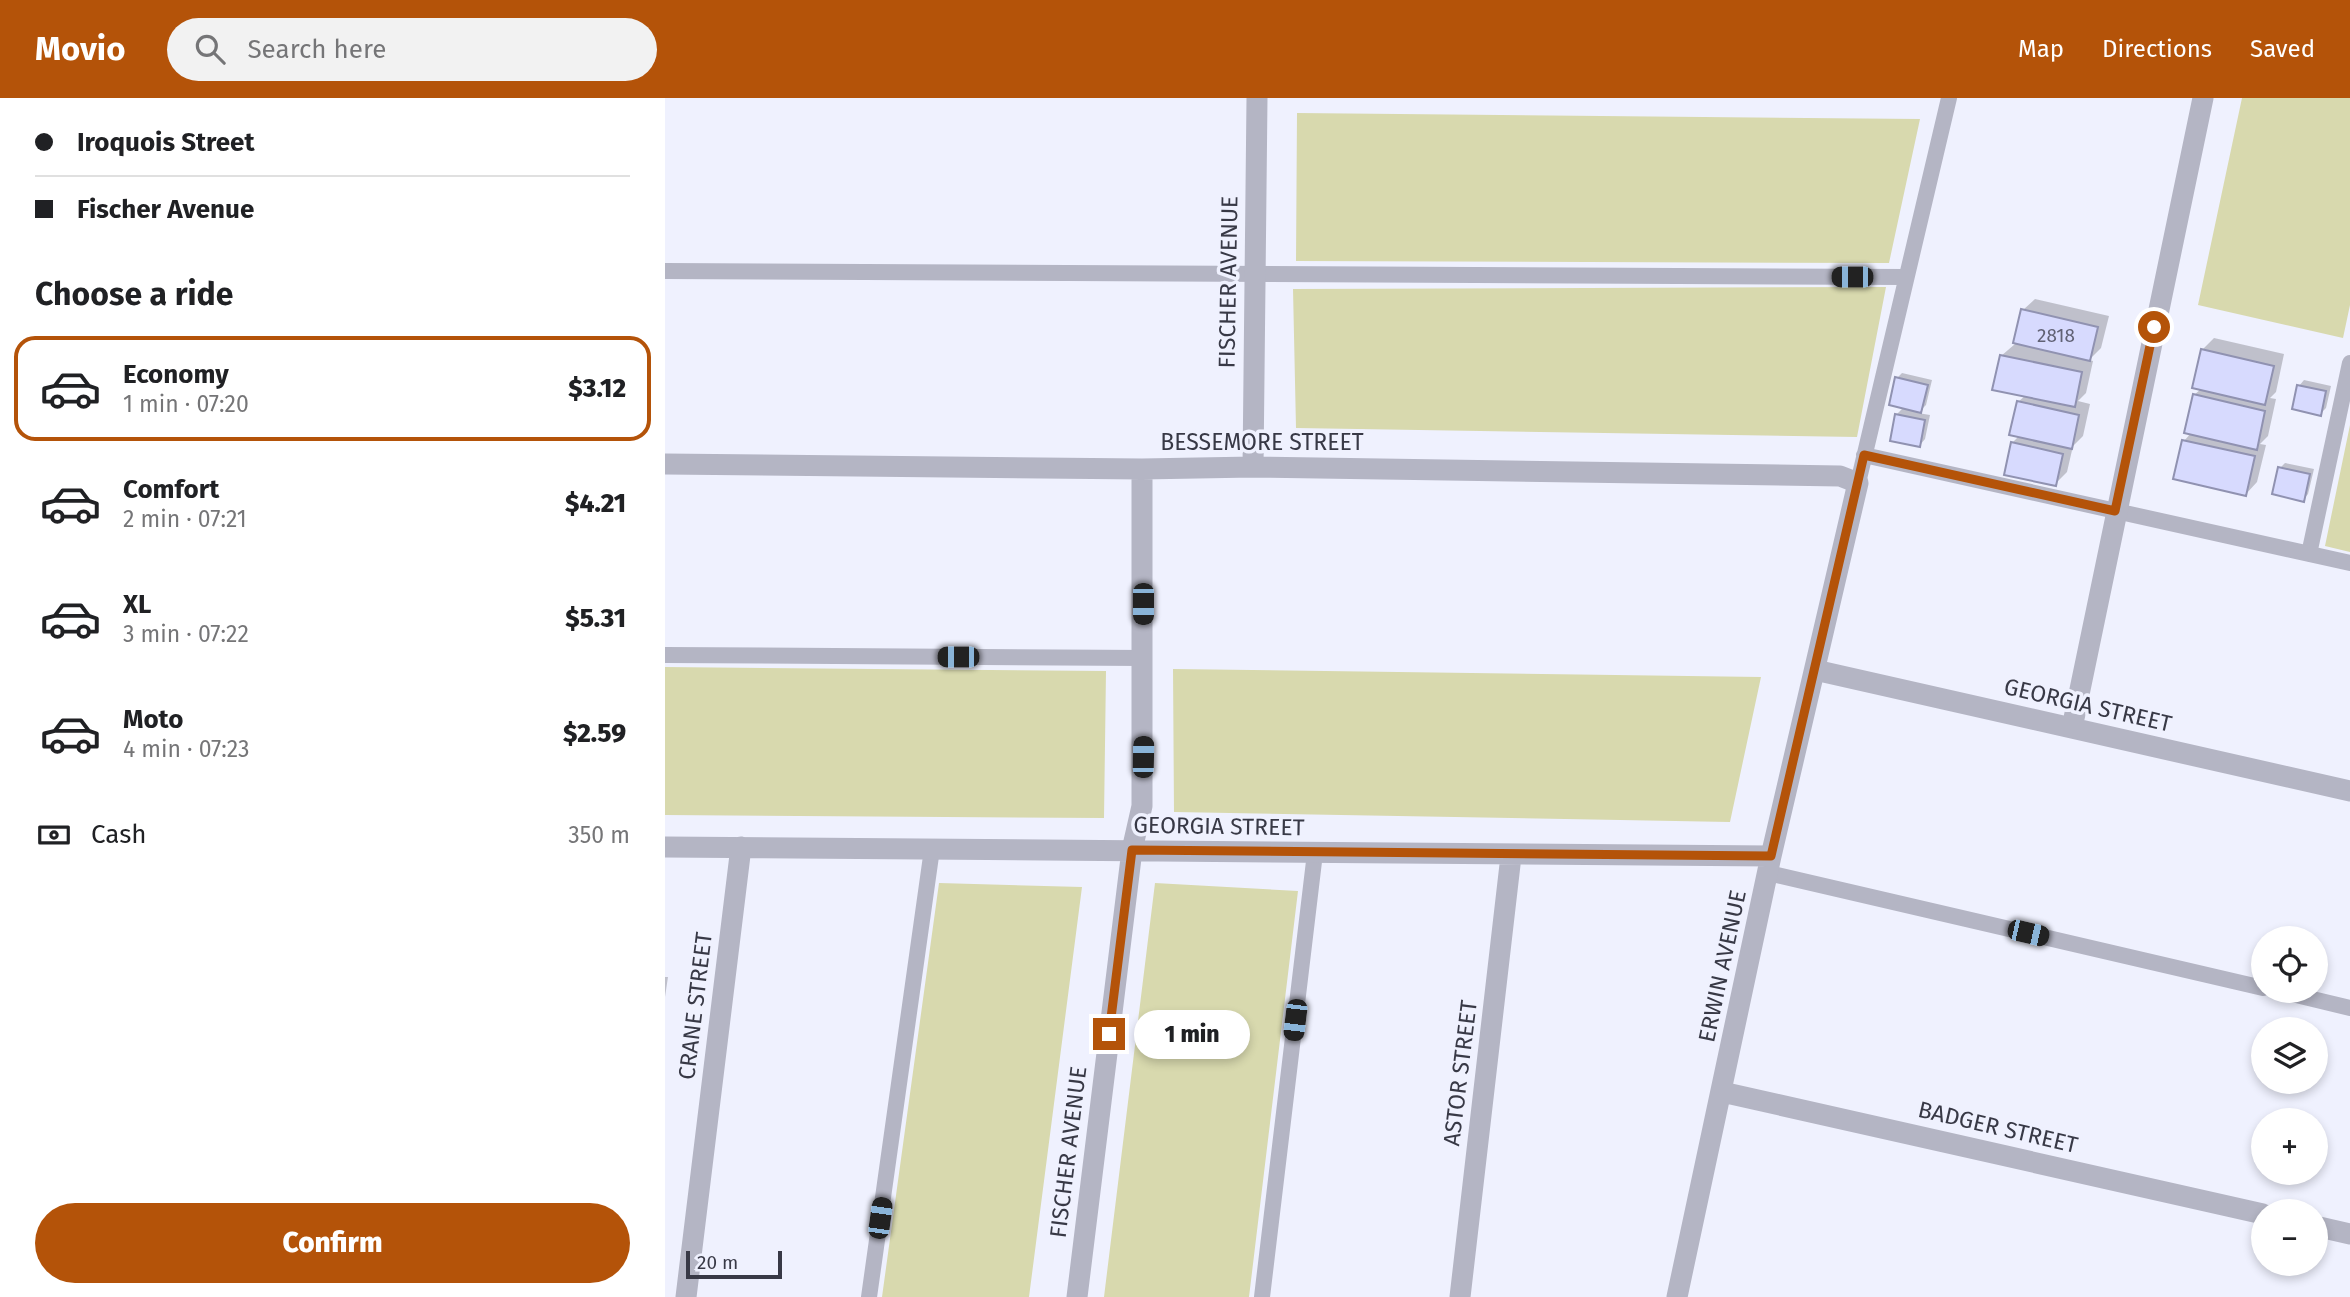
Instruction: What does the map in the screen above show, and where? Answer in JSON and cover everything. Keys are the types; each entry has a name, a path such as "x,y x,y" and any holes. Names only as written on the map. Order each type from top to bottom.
{"street":[{"name":"FISCHER AVENUE","path":"1253,467 1257,98"},
{"path":"2072,728 2203,98"},
{"name":"BESSEMORE STREET","path":"665,464 1142,469 1253,467 1840,476 1858,484"},
{"name":"FISCHER AVENUE","path":"1077,1297 1132,850 1142,806 1142,469"},
{"name":"ERWIN AVENUE","path":"1677,1297 1770,865 1858,484"},
{"name":"GEORGIA STREET","path":"1815,670 2350,791"},
{"name":"GEORGIA STREET","path":"665,846 1511,856 1770,865"},
{"name":"CRANE STREET","path":"685,1297 741,847"},
{"name":"ASTOR STREET","path":"1460,1297 1511,856"},
{"name":"BADGER STREET","path":"1722,1092 2251,1211"},
{"path":"2328,1229 2350,1234"}],"lane":[{"path":"1858,484 1948,98"},
{"path":"665,271 1906,278"},
{"path":"2309,554 2350,363"},
{"path":"1864,455 2350,563"},
{"path":"665,655 1144,658"},
{"path":"869,1297 932,849"},
{"path":"1262,1297 1315,853"},
{"path":"1770,865 2251,985"},
{"path":"2328,1003 2350,1008"}],"green space":[{"path":"2242,98 2350,98 2350,305 2343,338 2198,305"},
{"path":"1297,113 1920,119 1889,263 1296,261"},
{"path":"1886,287 1857,437 1296,428 1293,289"},
{"path":"2350,425 2350,552 2325,546"},
{"path":"665,667 1106,671 1104,818 665,815"},
{"path":"1173,669 1761,677 1730,822 1174,812"},
{"path":"939,883 1082,887 1029,1297 882,1297"},
{"path":"1155,883 1298,891 1249,1297 1104,1297"}],"building":[{"path":"2021,309 2098,327 2090,361 2013,343"},
{"path":"2201,349 2274,366 2265,405 2192,388"},
{"path":"2000,355 2082,372 2075,407 1992,390"},
{"path":"1895,377 1928,385 1921,413 1889,405"},
{"path":"2297,385 2326,391 2321,416 2292,409"},
{"path":"2193,394 2265,411 2257,450 2184,433"},
{"path":"2017,401 2079,415 2072,449 2009,435"},
{"path":"1895,414 1925,420 1920,447 1890,441"},
{"path":"2182,440 2255,456 2246,496 2173,479"},
{"path":"2011,442 2063,454 2056,486 2004,475"},
{"path":"2278,467 2310,474 2304,502 2272,494"}],"route":[{"path":"1109,1034 1132,850 1511,856 1771,856 1864,455 2115,511 2154,327"}]}
